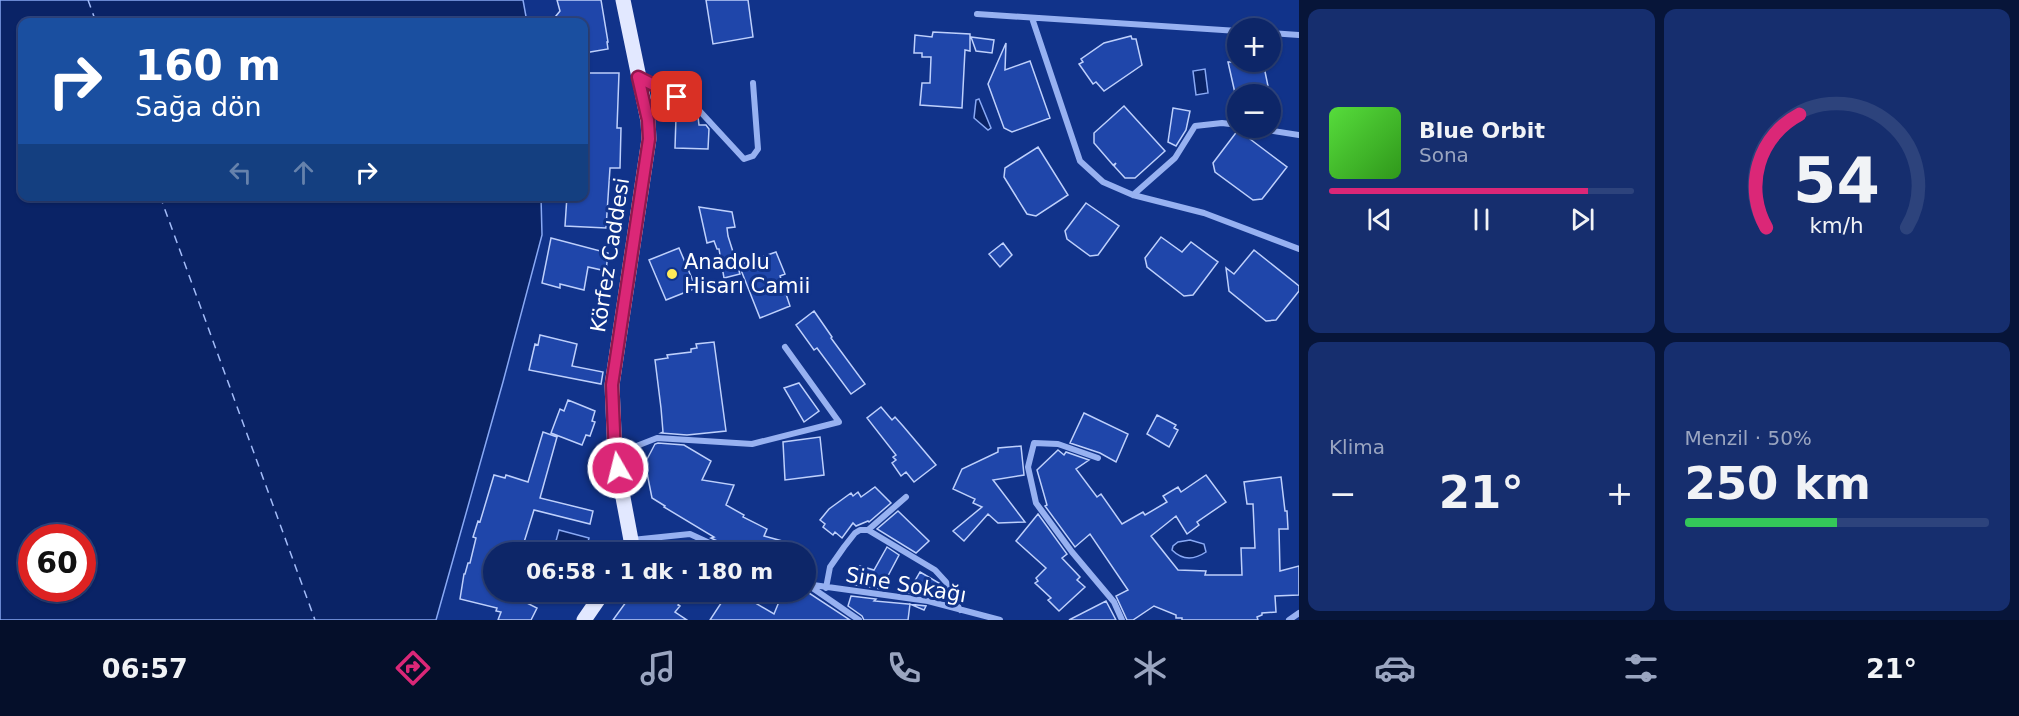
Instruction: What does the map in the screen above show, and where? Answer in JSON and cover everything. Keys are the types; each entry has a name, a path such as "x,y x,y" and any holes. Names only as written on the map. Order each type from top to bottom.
{"main road":[{"name":"Körfez Caddesi","path":"623,0 648,120 649,139 612,385 615,455 628,542"},
{"path":"584,620 596,602"}],"street":[{"path":"977,14 1227,31"},
{"path":"1032,18 1080,161 1103,182 1133,195 1204,213 1299,249"},
{"path":"1281,34 1299,35"},
{"path":"638,77 696,107 744,159 753,156 758,149 753,83"},
{"path":"1133,195 1175,158 1195,126 1227,124"},
{"path":"1281,132 1299,135"},
{"path":"615,455 657,438 752,444 839,422 785,346"},
{"path":"1098,458 1058,444 1034,443 1028,467 1036,502 1072,552 1114,602 1122,620"},
{"path":"868,530 906,497"},
{"path":"826,588 830,567 844,547 855,533 868,530 935,570 946,582 960,610"},
{"path":"649,542 690,534 707,542"},
{"name":"Sine Sokağı","path":"816,586 928,601 1000,620"},
{"path":"816,590 859,620"},
{"path":"1289,620 1299,613"}],"shaded area":[{"path":"0,0 523,0 526,18 18,18 18,201 541,201 542,235 436,620 0,620"},
{"path":"1205,69 1208,93 1196,95 1193,71"},
{"path":"979,99 991,128 988,130 974,118 976,100"},
{"path":"559,530 589,538 588,542 556,541"},
{"path":"1190,540 1204,544 1206,552 1188,558 1172,550 1178,542"}],"building":[{"path":"557,0 601,0 608,49 588,52 588,18 554,18 560,11"},
{"path":"706,0 748,0 753,37 713,44"},
{"path":"933,32 970,34 970,51 965,50 962,108 920,105 922,83 930,83 931,57 922,57 922,53 914,53 915,35 932,37"},
{"path":"1131,36 1132,39 1136,39 1142,65 1104,91 1096,82 1093,84 1079,64 1083,62 1081,59 1104,43"},
{"path":"971,37 994,40 992,53 976,51"},
{"path":"1006,43 1005,70 1030,61 1050,118 1012,132 1004,128 988,84"},
{"path":"1230,72 1265,72 1268,84 1233,84"},
{"path":"588,73 619,73 617,128 621,128 620,168 610,168 606,228 565,226 567,201 588,201"},
{"path":"1124,106 1165,151 1135,178 1125,178 1114,166 1116,163 1113,165 1094,143 1094,133"},
{"path":"1173,108 1190,111 1186,130 1176,146 1168,142"},
{"path":"676,117 698,117 699,125 706,125 709,129 708,149 675,148"},
{"path":"1232,138 1249,138 1287,167 1262,199 1253,200 1215,172 1213,163"},
{"path":"1038,147 1068,195 1036,216 1027,214 1004,177 1005,168"},
{"path":"1086,203 1119,226 1098,255 1090,256 1067,239 1065,231"},
{"path":"699,207 732,212 735,227 727,228 728,236 740,274 724,278 719,249 714,241 707,243"},
{"path":"1161,237 1182,252 1191,242 1218,262 1193,295 1184,296 1147,267 1145,258"},
{"path":"551,238 608,253 606,271 588,267 584,290 560,284 560,288 542,283"},
{"path":"1003,243 1012,255 1000,267 989,254"},
{"name":"Anadolu Hisarı Camii","path":"679,248 696,288 666,300 649,260"},
{"path":"1254,250 1299,286 1299,291 1276,320 1266,321 1229,291 1226,268 1234,274"},
{"path":"776,252 785,274 780,276 790,306 760,318 739,265"},
{"path":"814,311 865,384 851,394 817,348 814,350 796,325"},
{"path":"540,335 577,344 572,366 603,372 601,384 529,370 535,344 538,345"},
{"path":"714,342 726,431 687,435 661,433 663,432 655,360 668,358 667,355 691,352 691,349 697,348 696,344"},
{"path":"799,383 819,411 804,422 784,388"},
{"path":"568,400 595,411 592,421 595,422 590,436 586,435 582,445 551,433 560,409 564,411"},
{"path":"881,407 892,420 895,417 936,465 914,482 906,472 901,476 892,463 896,460 893,457 896,455 867,418"},
{"path":"1084,413 1128,434 1116,462 1100,453 1070,443"},
{"path":"1157,415 1176,425 1174,428 1178,430 1169,447 1147,434"},
{"path":"543,432 557,437 540,498 593,511 590,524 534,510 524,542 483,542 483,602 525,602 537,608 531,620 498,620 501,612 496,611 497,608 460,599 464,574 470,563 476,538 473,537 478,521 480,522 494,475 505,478 506,475 528,482"},
{"path":"820,437 824,475 785,480 783,442"},
{"path":"655,444 684,445 711,461 702,480 734,485 726,505 767,529 764,536 786,542 719,542 664,507 652,498 645,463"},
{"path":"1021,446 1024,475 993,480 1025,522 998,523 988,514 964,541 953,531 982,507 973,503 975,499 953,489 962,469 998,452 998,448"},
{"path":"1058,450 1064,455 1066,452 1089,460 1076,469 1097,497 1101,494 1122,524 1143,512 1145,515 1167,502 1163,496 1178,487 1181,492 1206,475 1226,502 1197,522 1199,525 1187,534 1176,516 1151,536 1178,570 1206,571 1205,575 1242,575 1241,548 1255,548 1253,504 1247,504 1244,482 1281,477 1288,529 1279,529 1280,571 1299,566 1299,595 1275,596 1276,612 1262,613 1257,617 1258,620 1182,620 1154,606 1133,620 1127,620 1116,596 1128,590 1090,534 1075,547 1045,506 1047,505 1037,470"},
{"path":"875,487 891,503 869,522 856,526 853,523 842,538 835,532 833,535 823,527 825,524 820,520 829,509 851,493 853,496 858,492 861,497"},
{"path":"898,511 929,541 916,553 877,529"},
{"path":"1038,514 1067,554 1062,558 1080,577 1077,580 1085,587 1059,611 1048,600 1051,598 1035,583 1038,581 1036,578 1046,568 1016,541"},
{"path":"887,547 899,555 881,589 855,585 860,566 874,570"},
{"path":"920,572 939,583 932,597 908,593"},
{"path":"851,596 876,599 874,601 910,604 908,620 864,620 848,606"},
{"path":"816,598 850,620 710,620 722,602 754,602 774,614 779,602 816,602"},
{"path":"1106,601 1116,620 1069,620"},
{"path":"626,602 680,602 675,612 687,620 613,620"},
{"path":"911,604 926,606 924,610"}],"ferry route":[{"path":"88,0 95,18"},
{"path":"162,201 315,620"}],"place":[{"name":"Anadolu Hisarı Camii","path":"672,274"}],"route":[{"path":"618,468 615,455 612,385 649,139 648,120 638,77 677,97"}]}
